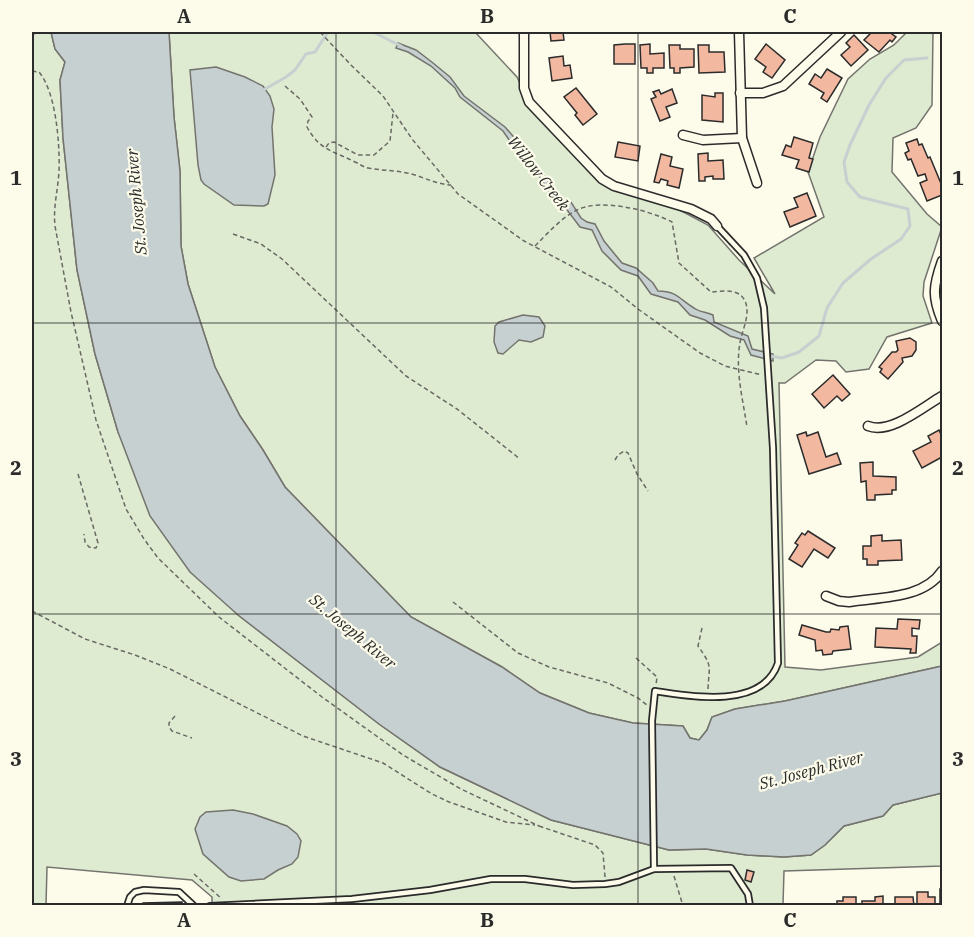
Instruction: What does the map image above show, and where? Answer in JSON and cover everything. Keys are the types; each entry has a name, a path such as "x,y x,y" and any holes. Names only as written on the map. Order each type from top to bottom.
{"street":[{"path":"524,32 525,94 529,102 602,179 614,186 692,209 711,219 717,226"},
{"path":"739,32 742,138 757,183"},
{"path":"740,93 763,93 783,86 841,32"},
{"path":"683,135 704,140 742,138"},
{"path":"942,261 934,296 942,321"},
{"path":"868,426 877,429 888,428 942,396"},
{"path":"826,596 849,602 914,592 928,587 942,571"}],"lane":[{"path":"654,869 652,721 655,691 682,696 736,695 762,686 774,674 778,663 774,479 763,300 757,278 744,255 717,226"},
{"path":"210,906 352,899 430,890 491,879 525,879 573,885 605,884 619,882 654,869 731,868 748,894 750,906"},
{"path":"127,906 130,897 135,892 144,890 180,892 194,906"}],"path":[{"path":"32,34 44,32"},
{"path":"321,33 383,96 412,139 459,194 509,232 611,287 700,353 740,370 768,376"},
{"path":"32,71 39,72 44,78 53,101 59,169 55,226 86,383 126,509 144,539 164,563 219,617 322,698 420,766 461,789 539,826 584,840 600,849 603,853 605,884"},
{"path":"285,86 309,110 312,117 307,127 311,135 325,148 365,168 394,170 436,184 452,186"},
{"path":"325,148 329,143 334,142 358,155 374,155 390,141 393,112"},
{"path":"534,247 566,216 580,208 604,205 621,207 641,211 672,222 679,263 711,292 730,291 738,293 745,300 747,309 740,341 740,370 747,427"},
{"path":"233,234 261,244 282,259 405,376 457,409 520,459"},
{"path":"615,460 624,451 628,453 637,474 648,491"},
{"path":"78,474 98,543 96,548 89,547 85,542 84,534"},
{"path":"453,602 518,653 549,667 608,683 644,702 653,713"},
{"path":"32,611 85,639 170,669 303,736 383,763 449,802 506,822 539,826"},
{"path":"702,628 698,646 711,667 707,697"},
{"path":"636,658 657,677 655,691"},
{"path":"175,716 169,723 172,731 192,738"},
{"path":"672,870 683,906"},
{"path":"194,874 223,899 237,904"}],"green space":[{"path":"32,32 51,32 55,49 65,62 60,80 63,138 77,270 95,354 118,432 238,615 379,724 440,767 551,820 669,850 706,849 784,857 811,855 844,826 883,816 893,805 942,793 942,866 784,871 783,905 212,905 212,897 192,880 47,867 46,905 32,905"},
{"path":"169,32 475,32 517,77 529,102 614,186 653,196 708,225 739,260 775,294 754,258 824,217 808,172 820,137 848,79 870,59 894,45 907,32 933,32 932,105 916,128 893,138 892,172 927,214 942,227 924,282 923,296 932,323 887,337 869,369 846,372 836,361 816,360 785,383 779,383 785,667 821,670 918,657 942,642 942,666 785,701 735,709 712,717 707,730 699,740 690,738 683,726 633,723 589,713 540,693 502,667 411,617 285,487 240,416 215,367 188,284 181,246 180,171"}],"water":[{"name":"St. Joseph River","path":"51,32 169,32 180,171 181,246 188,284 215,367 240,416 285,487 411,617 502,667 540,693 589,713 633,723 683,726 690,738 699,740 707,730 712,717 735,709 785,701 942,666 942,793 893,805 883,816 844,826 811,855 784,857 706,849 669,850 551,820 440,767 379,724 238,615 190,572 150,516 118,432 95,354 77,270 63,138 60,80 65,62 55,49"},
{"path":"398,43 416,50 433,63 450,77 464,96 505,127 561,198 571,202 581,218 595,224 604,241 622,263 636,268 653,283 658,291 674,294 696,309 713,315 714,322 748,336 752,349 773,354 773,361 751,355 744,340 730,336 705,320 690,315 678,302 651,294 638,276 621,270 602,251 592,230 580,227 562,203 552,197 540,177 525,163 503,131 460,97 455,88 431,66 408,52 396,48"},
{"path":"216,67 263,86 270,96 274,109 272,127 275,175 268,204 264,206 234,205 201,180 190,70"},
{"path":"523,315 539,317 545,326 543,337 531,342 519,340 503,354 498,353 494,342 495,326 499,322"},
{"path":"233,810 253,814 287,826 297,834 301,841 298,857 292,864 264,879 241,881 229,877 203,854 195,829 200,817 206,812"}],"building":[{"path":"550,32 563,32 564,40 551,41"},
{"path":"872,32 889,32 896,37 879,52 864,40"},
{"path":"854,35 868,50 851,66 841,55 850,47 846,43"},
{"path":"635,44 635,64 614,64 614,45"},
{"path":"650,44 650,54 664,53 664,68 653,68 653,73 647,73 647,68 641,68 640,45"},
{"path":"766,44 785,60 772,78 763,72 766,67 755,59"},
{"path":"669,45 680,45 680,49 694,49 694,67 680,68 680,73 674,73 674,68 670,68"},
{"path":"698,45 709,45 709,52 724,52 725,72 699,73"},
{"path":"563,56 564,66 570,65 572,78 552,81 549,58"},
{"path":"827,69 842,78 827,102 821,98 824,93 809,84 815,74 821,78"},
{"path":"576,88 597,114 583,125 564,97"},
{"path":"672,89 677,103 666,107 670,117 660,121 651,99 656,97 653,92 659,90 661,94"},
{"path":"715,93 723,93 723,122 702,120 702,95 715,97"},
{"path":"794,137 813,143 809,158 813,159 809,172 796,168 799,160 782,155 786,145 791,147"},
{"path":"917,139 919,145 922,144 928,158 930,157 942,186 942,195 927,201 920,183 927,180 925,174 918,176 911,159 908,160 905,153 909,151 906,143"},
{"path":"618,142 640,146 638,161 615,157"},
{"path":"708,153 708,161 723,160 724,179 713,179 713,176 705,177 705,181 699,181 698,154"},
{"path":"661,154 672,157 670,166 683,169 679,188 667,185 668,181 661,179 659,183 654,182"},
{"path":"807,193 816,216 790,227 784,212 798,207 794,198"},
{"path":"910,338 916,342 916,350 912,356 902,358 903,362 888,379 880,372 882,369 879,367 892,352 898,350 896,341"},
{"path":"833,375 850,394 842,401 837,396 824,408 812,394"},
{"path":"939,430 942,437 942,457 922,468 913,451 931,442 928,436"},
{"path":"806,432 807,436 818,432 826,457 837,453 841,464 809,474 797,435"},
{"path":"873,462 873,476 896,477 896,490 892,490 892,494 875,495 875,500 867,500 866,481 861,482 860,463"},
{"path":"808,531 835,548 828,558 814,549 802,567 789,559 798,545 795,543 802,533 805,535"},
{"path":"882,535 882,541 901,540 902,560 878,561 878,565 867,565 867,559 863,559 863,546 871,546 871,536"},
{"path":"898,619 920,620 919,629 912,628 912,636 917,636 916,653 910,653 911,649 875,647 876,628 897,629"},
{"path":"802,625 826,632 848,626 851,649 833,651 832,654 823,655 822,650 816,651 815,640 799,635"},
{"path":"747,870 754,872 751,882 745,880"},
{"path":"940,889 942,889 942,906 940,906"},
{"path":"917,892 928,892 928,897 935,897 935,906 917,906"},
{"path":"883,896 883,906 862,906 862,901 875,901 875,897"},
{"path":"843,897 856,897 856,906 837,906 837,901 843,901"},
{"path":"895,897 913,897 914,906 895,906"},
{"path":"182,902 182,906 143,906 143,903"}],"waterway":[{"name":"Willow Creek","path":"265,89 295,70 306,54 315,52 328,32"},
{"name":"Willow Creek","path":"373,32 401,46"},
{"name":"Willow Creek","path":"769,356 782,358 799,352 819,336 827,308 843,283 871,259 901,239 910,226 908,209 860,197 847,182 844,162 869,105 886,78 904,60 927,58"}]}
